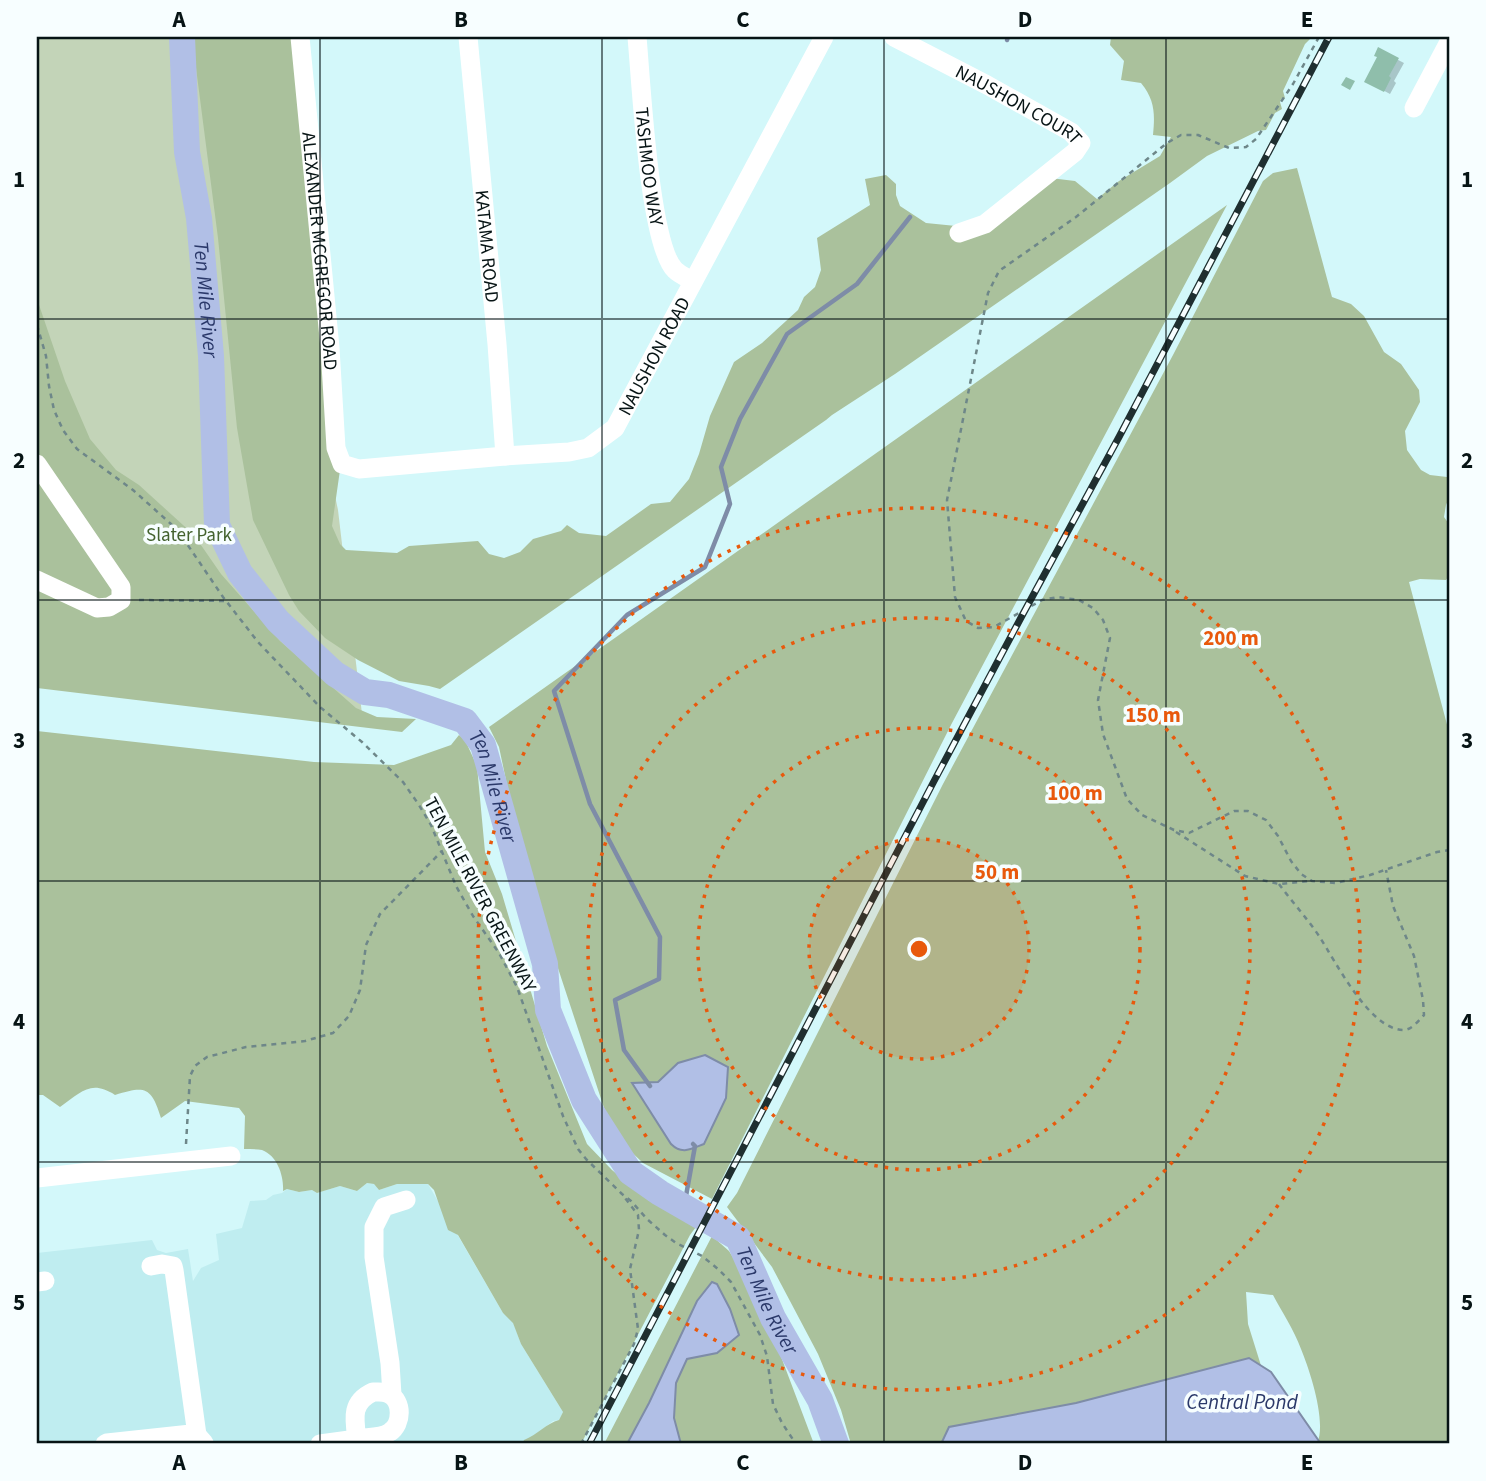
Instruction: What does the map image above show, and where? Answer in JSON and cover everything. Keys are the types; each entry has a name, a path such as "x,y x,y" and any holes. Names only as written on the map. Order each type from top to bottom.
{"street":[{"name":"ALEXANDER MCGREGOR ROAD","path":"300,37 330,348 336,448 342,464"},
{"name":"KATAMA ROAD","path":"468,37 505,456"},
{"name":"TASHMOO WAY","path":"638,37 647,146 658,228 665,253 674,270 693,282"},
{"name":"NAUSHON ROAD","path":"342,464 359,468 569,452 588,448 615,428 824,37"},
{"name":"NAUSHON COURT","path":"894,37 1071,132 1081,142 1075,152 985,224 959,233"},
{"path":"1414,108 1449,42"},
{"path":"37,464 121,587 121,600 109,607 97,608 37,580"},
{"path":"37,1178 231,1156"},
{"path":"392,1395 390,1363 374,1257 374,1227 384,1207 405,1200"},
{"path":"151,1266 173,1266 201,1440"},
{"path":"330,1444 388,1434 399,1419 397,1401 392,1395 373,1392 363,1397 356,1408 354,1419 357,1439"},
{"path":"105,1444 191,1434 201,1440"}],"path":[{"path":"1319,37 1293,84 1256,139 1246,147 1229,148 1198,135 1181,135 1076,217 999,271 988,293 947,500 955,597 966,621 978,628 994,627 1042,600 1058,597 1079,600 1094,608 1103,620 1110,638 1098,700 1103,734 1127,799 1142,815 1174,830 1245,876 1279,884 1312,881 1336,883 1449,850"},
{"name":"TEN MILE RIVER GREENWAY","path":"37,325 46,356 54,410 77,449 133,490 171,524 258,642 320,708 362,742 403,782 431,825 456,886 499,953 517,987 562,1116 578,1149 665,1235 702,1256 731,1282 760,1335 767,1356 773,1404 796,1444"},
{"path":"121,600 226,601"},
{"path":"1174,830 1189,832 1234,811 1248,811 1266,821 1278,836 1291,861 1301,874 1312,881"},
{"path":"186,1161 190,1076 195,1066 207,1057 246,1048 304,1041 333,1033 349,1016 360,990 366,945 380,914 442,851"},
{"path":"1279,884 1318,935 1353,991 1379,1021 1400,1030 1410,1029 1424,1015 1423,1000 1414,956 1393,906 1386,870"},
{"path":"581,1444 634,1344 638,1329 630,1269 639,1230 638,1215 622,1194"}],"shaded area":[{"path":"367,1183 374,1184 379,1190 397,1184 428,1184 503,1313 513,1322 521,1344 563,1412 559,1420 553,1421 522,1444 37,1444 37,1253 152,1240 157,1250 166,1253 188,1249 193,1281 201,1268 219,1260 216,1234 242,1228 250,1201 266,1200 287,1189 299,1192 312,1190 317,1193 340,1186 357,1191"}],"green space":[{"name":"Slater Park","path":"37,37 290,37 319,420 338,510 362,714 37,677"},
{"path":"192,37 301,37 340,470 332,526 340,544 346,550 397,553 409,546 478,541 489,554 504,558 520,552 533,539 561,531 567,525 579,533 606,536 651,504 670,502 689,479 710,416 734,362 762,343 798,310 804,297 815,287 821,270 817,238 870,205 865,179 886,175 896,184 900,206 926,223 956,226 970,235 1050,178 1075,181 1097,199 1119,181 1160,156 1171,137 1153,135 1154,114 1149,95 1141,83 1121,80 1124,61 1110,45 1111,37 1312,37 1305,44 1283,91 1285,98 1280,102 1282,109 1275,113 1266,130 1258,131 1207,156 440,689 399,681 358,660 325,638 299,611 289,595 253,520 237,428 218,238"},
{"path":"1297,168 1332,297 1351,304 1364,316 1384,352 1401,364 1419,390 1420,402 1405,431 1407,450 1421,470 1449,479 1449,498 1444,517 1449,524 1449,575 1446,580 1420,579 1409,582 1449,732 1449,1444 1317,1444 1320,1435 1319,1410 1309,1370 1295,1335 1273,1295 1246,1292 1248,1324 1263,1372 990,1444 851,1444 841,1410 818,1354 772,1267 727,1207 737,1193 943,784 1263,181 1273,173"},
{"path":"1227,205 952,723 712,1199 643,1163 623,1144 607,1117 524,865 499,747 489,727","holes":["658,1082 671,1144 633,1083"]},
{"path":"37,299 65,381 90,439 116,470 139,485 194,535 221,574 280,641 356,708 377,717 416,719 402,732 37,688"},
{"path":"37,731 314,762 394,765 451,745 459,735 465,740 477,766 485,852 502,894 547,1046 587,1144 612,1170 648,1200 696,1227 581,1444 522,1444 524,1440 559,1420 563,1412 521,1344 513,1323 503,1313 458,1235 448,1230 434,1190 428,1184 397,1184 379,1190 374,1184 367,1183 357,1191 340,1186 317,1193 312,1190 283,1191 281,1173 272,1157 262,1150 244,1149 245,1116 239,1108 185,1101 161,1118 154,1100 146,1091 133,1090 115,1095 106,1090 92,1088 60,1107 43,1095 37,1095"},
{"path":"712,1236 729,1251 760,1301 814,1444 681,1444 674,1418 676,1383 687,1359 717,1353 697,1301 627,1444 604,1444"}],"water":[{"path":"705,1055 728,1067 726,1098 704,1144 687,1150 679,1149 671,1144 632,1083 658,1082 678,1063"},
{"path":"712,1282 717,1284 730,1309 739,1335 717,1353 687,1359 676,1383 674,1418 681,1444 627,1444 697,1301"},
{"name":"Central Pond","path":"1249,1358 1271,1372 1321,1444 941,1444 949,1427 1076,1403"}],"building":[{"path":"1378,47 1399,58 1384,92 1364,82 1377,57 1374,56"},
{"path":"1346,77 1355,81 1350,90 1341,85"}],"waterway":[{"name":"Ten Mile River","path":"182,37 187,152 199,218 211,356 217,525 240,573 278,621 335,674 365,692 389,695 465,721 483,745 545,964 548,1010 584,1100 630,1172 660,1193 738,1238 773,1318 820,1400 836,1444"},
{"path":"650,1086 624,1050 615,1000 659,979 660,937 590,804 554,691 627,615 705,567 730,504 721,467 740,419 787,334 857,284 910,217"},
{"path":"684,1207 695,1146 693,1144"}],"railway":[{"path":"589,1444 933,783 1329,37"}]}
